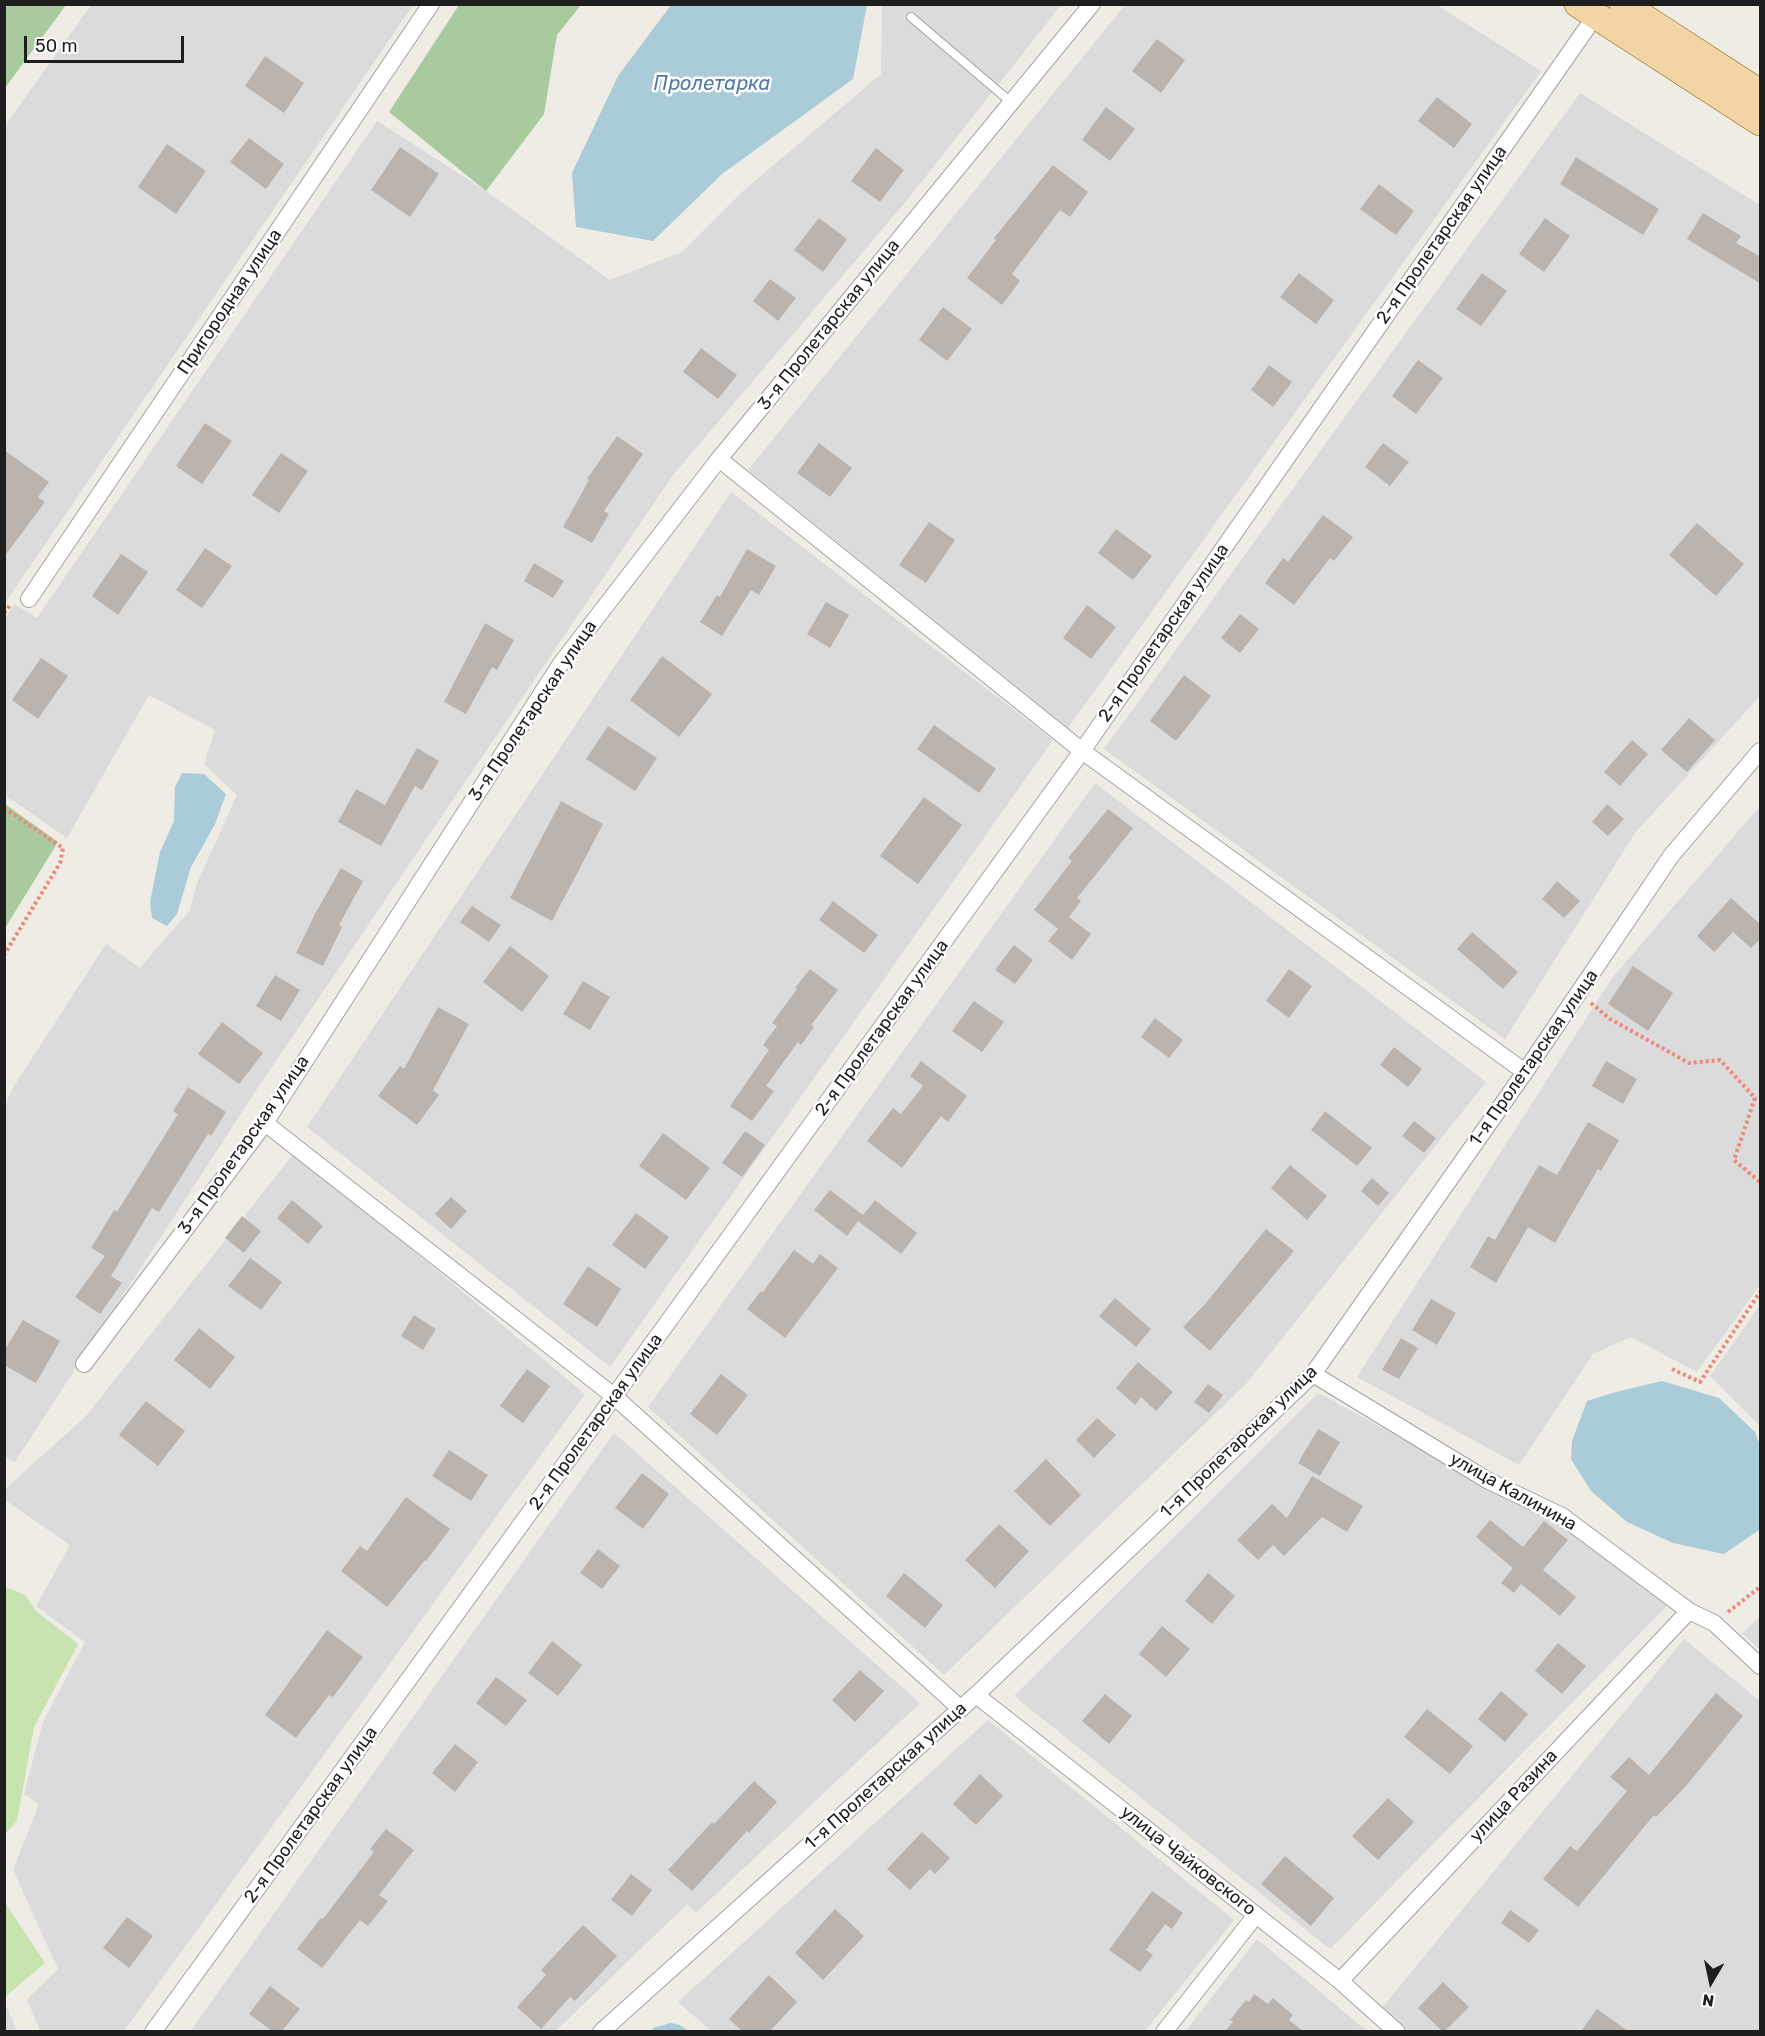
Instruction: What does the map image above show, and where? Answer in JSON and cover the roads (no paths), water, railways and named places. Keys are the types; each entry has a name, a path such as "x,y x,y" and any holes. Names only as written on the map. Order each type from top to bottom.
{"main road":[{"path":"1623,4 1761,93"},
{"path":"1587,10 1761,122"}],"street":[{"name":"Пригородная улица","path":"28,599 431,4"},
{"name":"3-я Пролетарская улица","path":"84,1364 265,1122 560,665 719,459 1092,4"},
{"name":"2-я Пролетарская улица","path":"153,2031 1082,751 1587,10"},
{"path":"719,459 1082,751 1525,1072"},
{"name":"1-я Пролетарская улица","path":"601,2031 961,1709 1313,1374 1525,1072 1671,856 1761,751"},
{"path":"265,1122 615,1397 961,1709"},
{"name":"улица Калинина","path":"1313,1374 1487,1480 1562,1516 1689,1611 1714,1623 1761,1666"},
{"name":"улица Разина","path":"1340,1981 1689,1611"},
{"name":"улица Чайковского","path":"976,1695 1340,1981 1397,2031"},
{"path":"1164,2031 1256,1915"}],"lane":[{"path":"911,17 1012,103"}],"water":[{"name":"Пролетарка","path":"671,5 867,5 853,79 722,174 653,241 576,227 572,173 618,76"},
{"path":"182,773 204,774 226,794 215,824 191,867 177,914 167,926 152,918 150,902 160,852 174,821 175,787"},
{"path":"1662,1381 1719,1398 1755,1432 1760,1446 1759,1530 1724,1554 1673,1543 1627,1522 1591,1491 1571,1459 1572,1441 1587,1401"},
{"path":"671,2023 680,2025 688,2031 652,2031 653,2028"}]}
